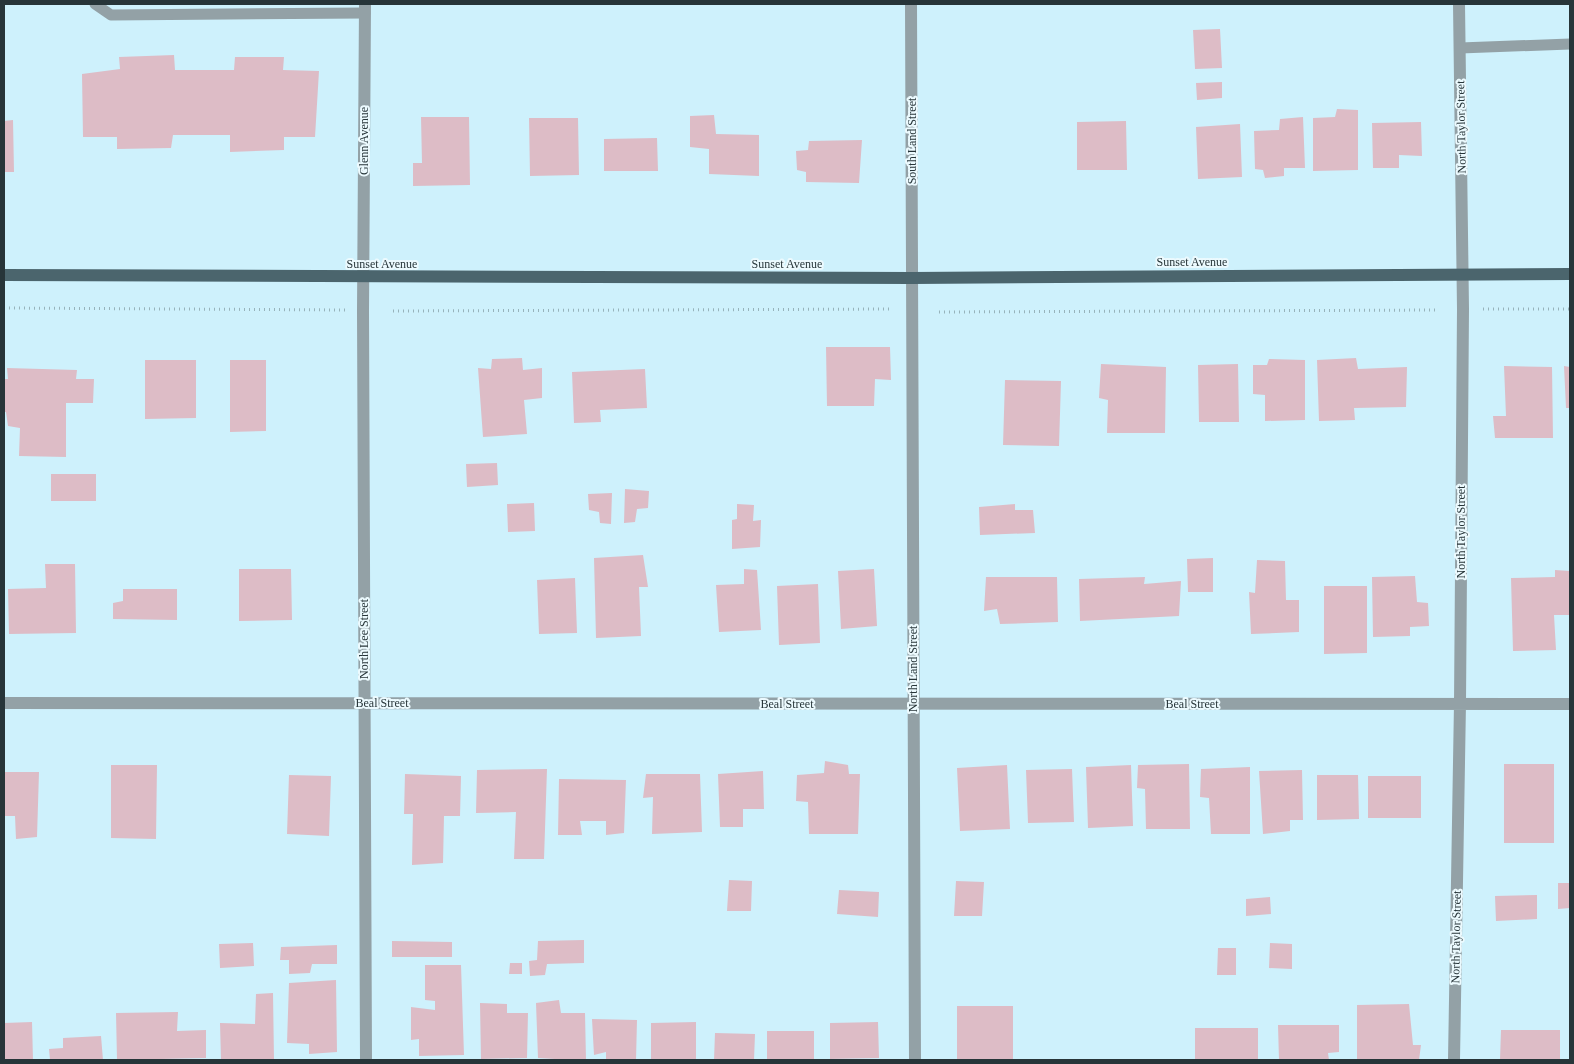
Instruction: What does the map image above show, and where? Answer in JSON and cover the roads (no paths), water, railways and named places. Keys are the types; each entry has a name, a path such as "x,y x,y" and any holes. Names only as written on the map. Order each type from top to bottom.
{"main road":[{"name":"Sunset Avenue","path":"4,275 912,278 1570,274"}],"street":[{"name":"South Land Street","path":"911,4 912,278"},
{"name":"North Taylor Street","path":"1454,1060 1460,703 1463,274 1459,4"},
{"name":"Glenn Avenue","path":"363,277 365,8"},
{"name":"North Lee Street","path":"363,277 366,1060"},
{"name":"North Land Street","path":"912,278 912,705 915,1060"},
{"name":"Beal Street","path":"4,703 1570,704"}],"lane":[{"path":"94,4 111,15 365,8"},
{"path":"1460,48 1570,44"}]}
